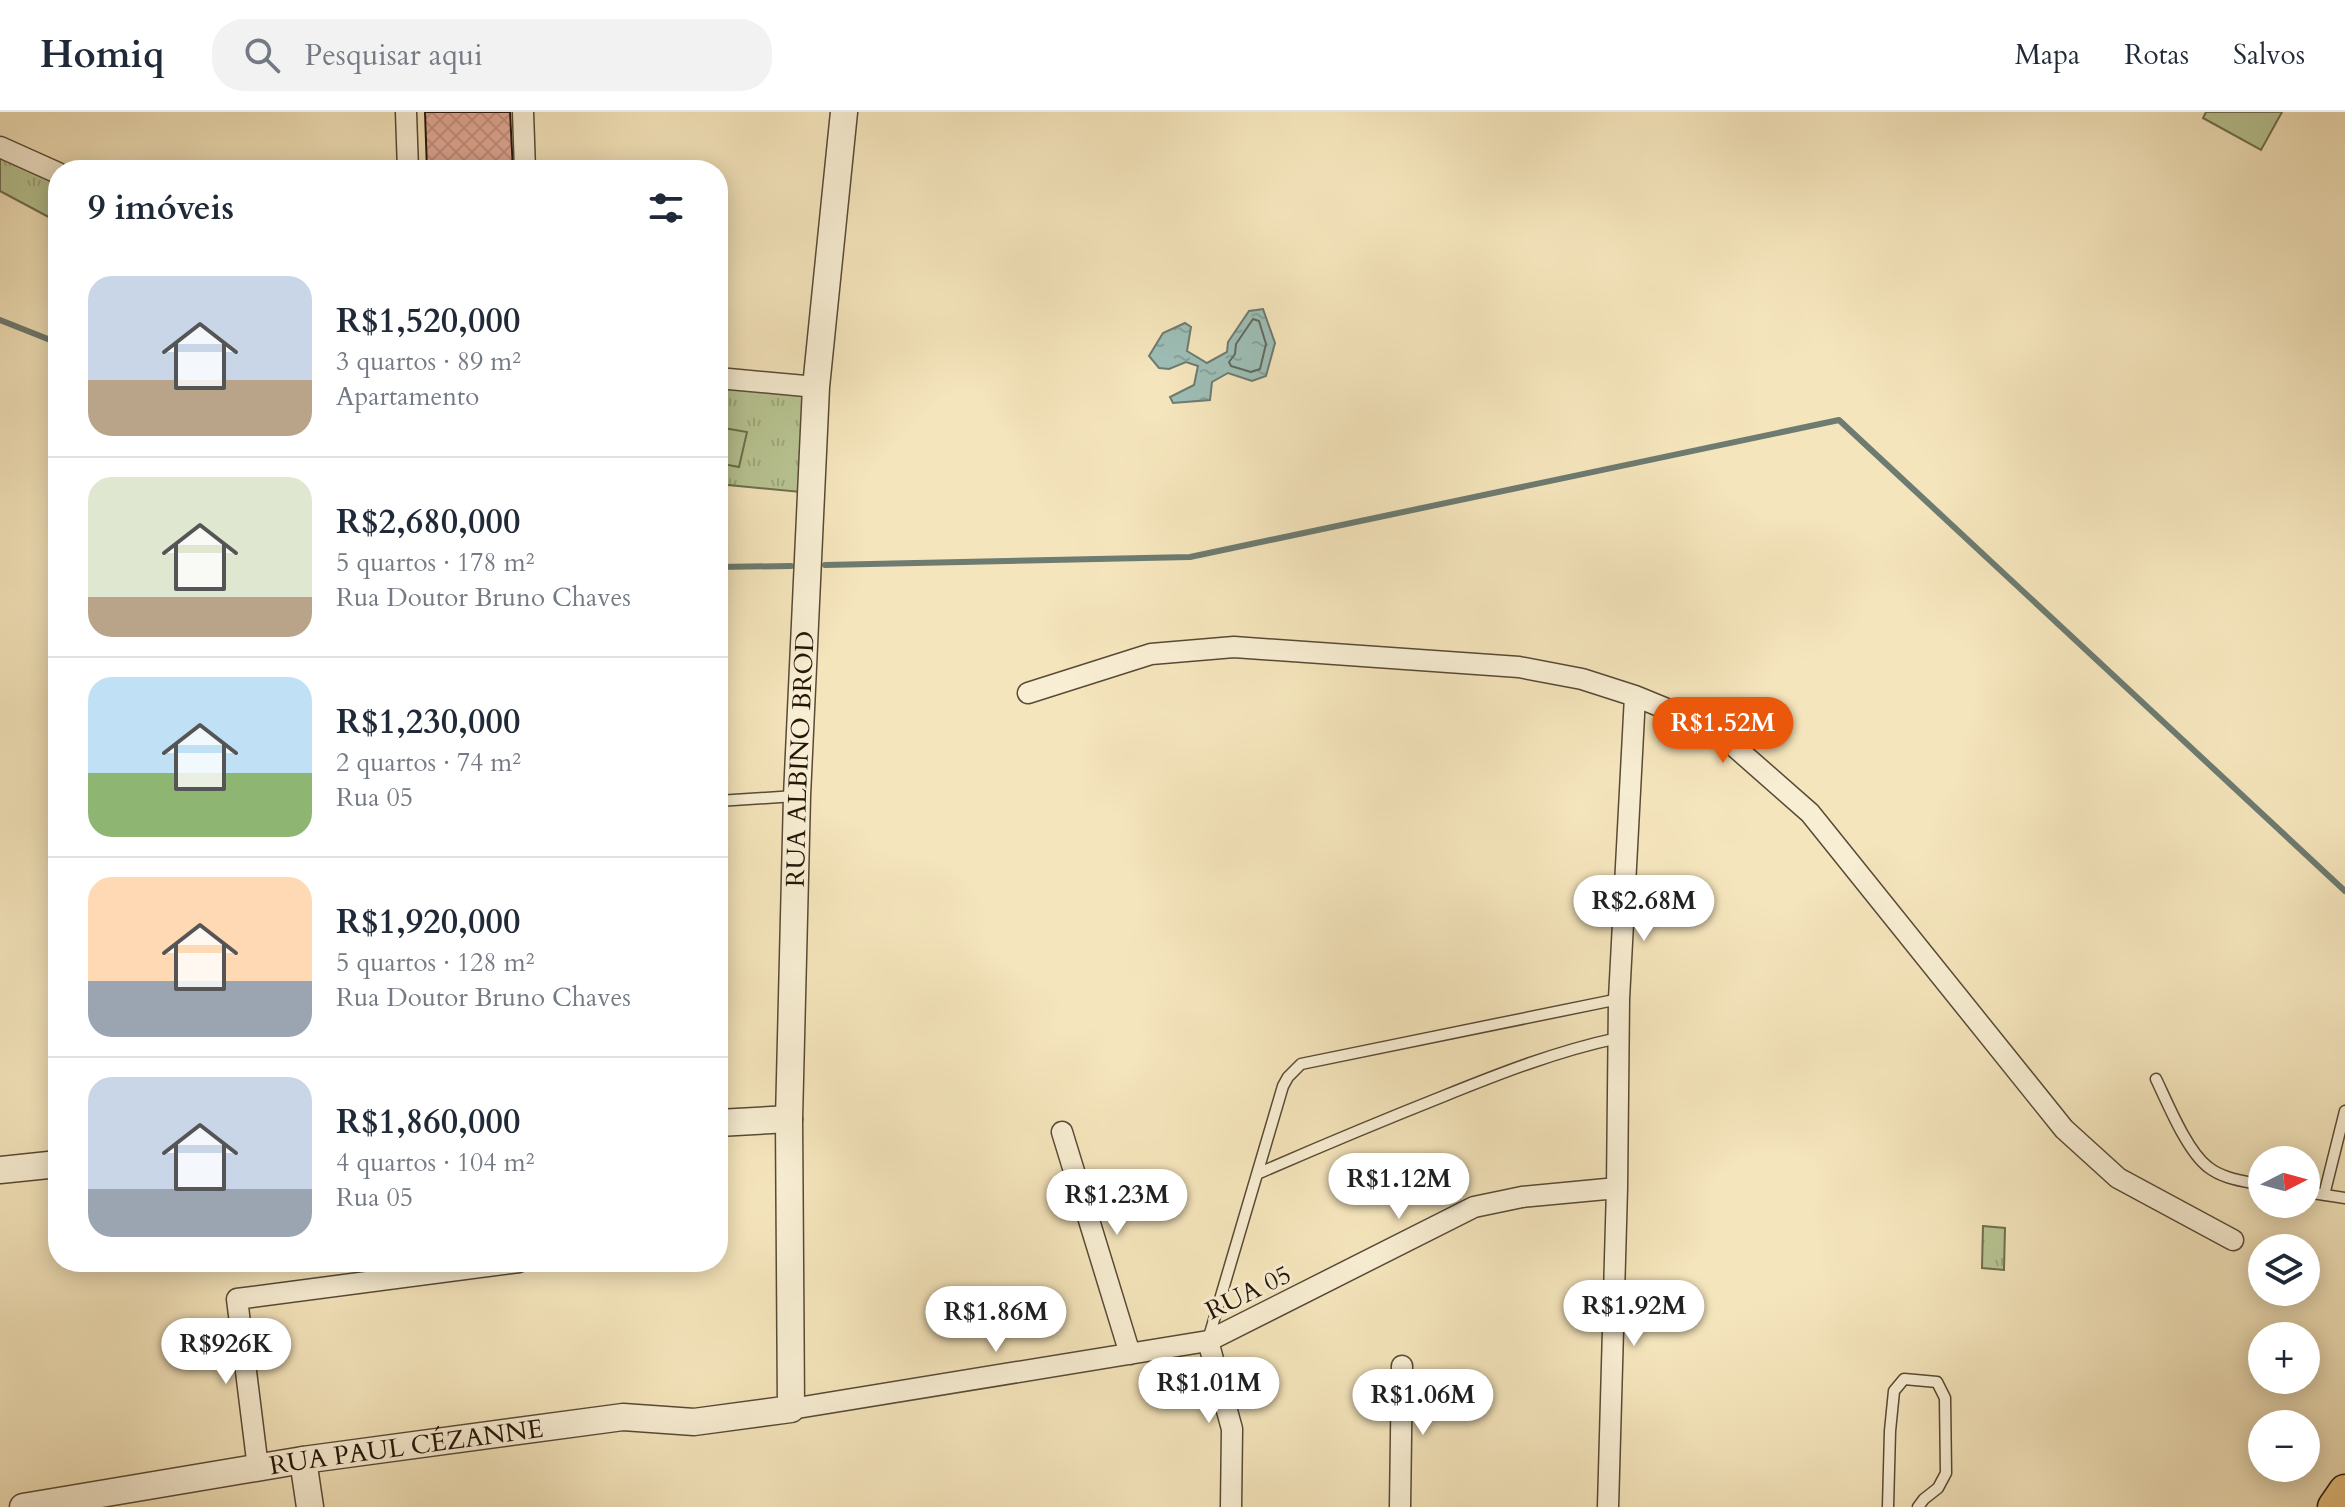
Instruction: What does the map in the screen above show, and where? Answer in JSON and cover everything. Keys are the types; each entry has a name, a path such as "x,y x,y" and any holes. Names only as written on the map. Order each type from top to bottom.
{"main road":[{"path":"2334,1507 2345,1491"}],"street":[{"path":"406,112 408,160"},
{"path":"523,112 525,160"},
{"name":"RUA ALBINO BROD","path":"791,1409 789,1119 797,796 816,387 844,112"},
{"path":"0,147 48,169"},
{"path":"728,379 816,387"},
{"path":"1028,693 1151,654 1234,647 1519,667 1582,679 1635,696 1719,733 1810,813 2064,1129 2118,1178 2233,1240"},
{"path":"1608,1507 1619,999 1635,696"},
{"path":"728,1122 789,1119"},
{"path":"1062,1132 1130,1354"},
{"path":"0,1170 48,1165"},
{"name":"RUA 05","path":"791,1409 1208,1341 1474,1207 1522,1197 1617,1188"},
{"path":"258,1468 237,1299 443,1272"},
{"path":"1208,1341 1232,1429 1231,1507"},
{"path":"1400,1507 1402,1366"},
{"name":"RUA PAUL CÉZANNE","path":"23,1507 303,1460 623,1417 694,1422 791,1409"},
{"path":"303,1460 310,1507"}],"lane":[{"path":"728,800 797,796"},
{"path":"1208,1341 1283,1086 1301,1064 1619,999"},
{"path":"1257,1174 1503,1073 1559,1052 1618,1038"},
{"path":"2156,1079 2182,1133 2207,1167 2233,1180 2248,1183"},
{"path":"2324,1195 2345,1111"},
{"path":"2320,1194 2345,1198"},
{"path":"1888,1507 1894,1391 1904,1379 1937,1382 1945,1398 1946,1473 1938,1488 1918,1507"}],"green space":[{"path":"2206,112 2282,112 2261,150 2203,118"},
{"path":"0,147 48,169 48,217 0,191"},
{"path":"728,379 816,387 811,493 728,485"},
{"path":"728,429 747,432 739,467 728,465"},
{"path":"1983,1226 2005,1228 2004,1270 1982,1268"}],"water":[{"path":"1263,309 1275,343 1266,376 1252,381 1228,373 1212,382 1210,400 1173,403 1170,397 1194,385 1198,366 1186,362 1169,369 1159,368 1149,356 1163,333 1185,323 1191,327 1187,351 1207,363 1227,352 1228,342 1249,311"}],"building":[{"path":"425,112 510,112 512,160 427,160"}],"waterway":[{"path":"0,320 48,339"},
{"path":"825,565 1190,557 1839,420 2345,891"},
{"path":"728,567 791,566"}]}
